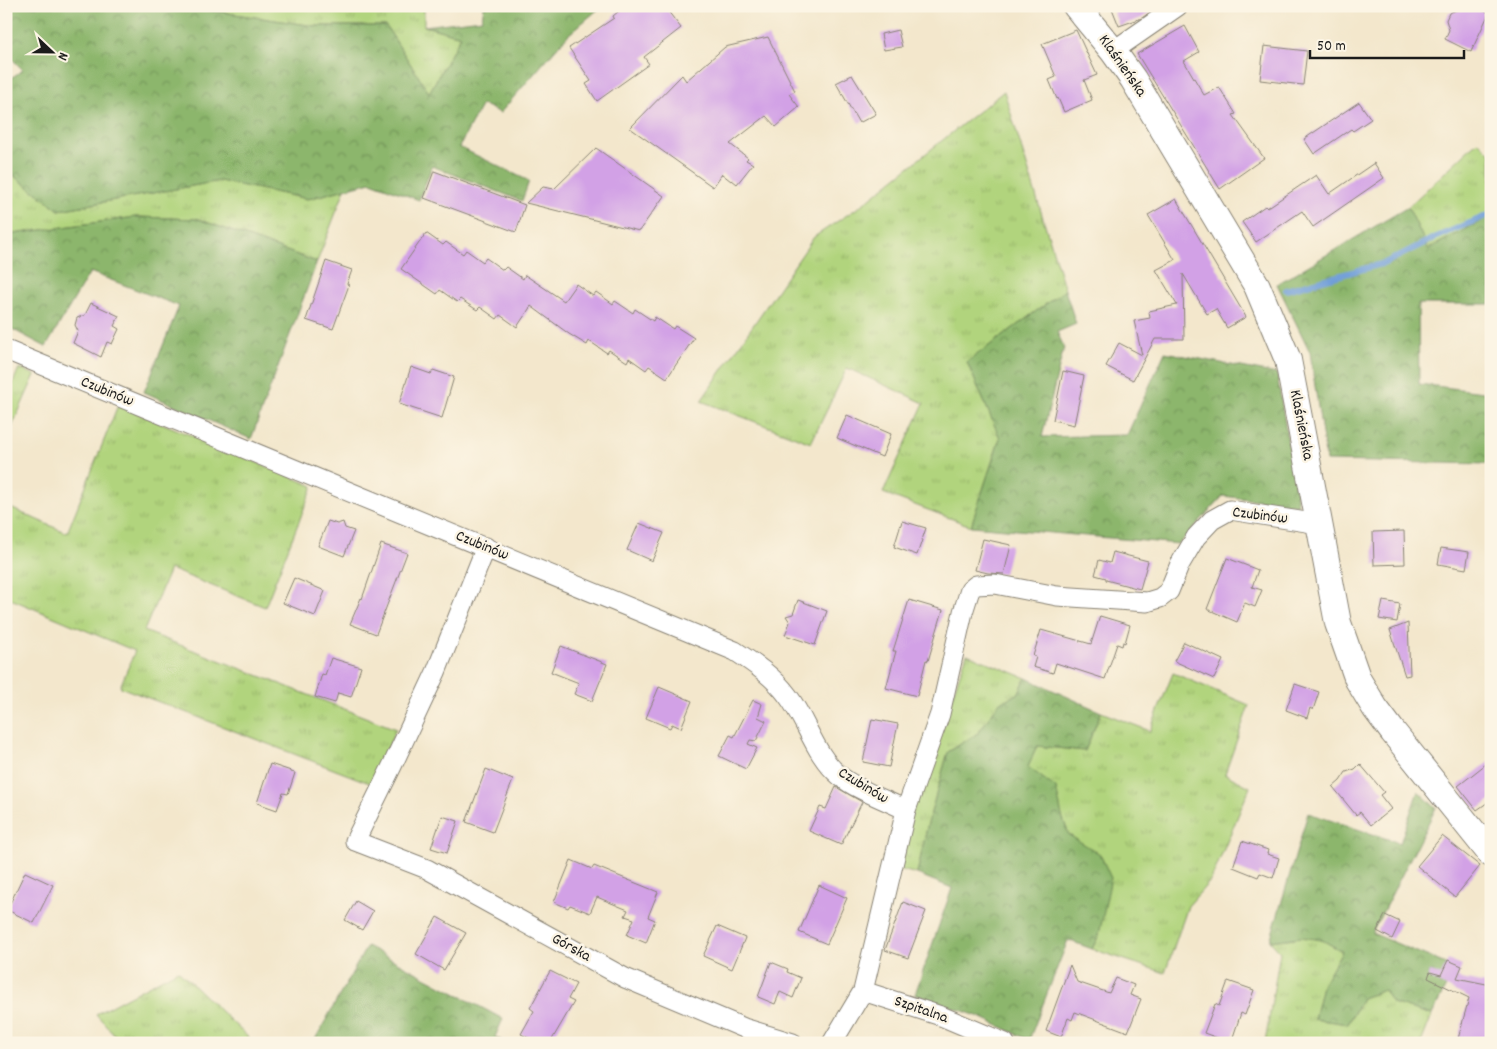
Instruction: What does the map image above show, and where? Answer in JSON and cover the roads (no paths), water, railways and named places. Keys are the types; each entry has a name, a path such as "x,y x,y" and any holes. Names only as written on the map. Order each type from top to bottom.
{"street":[{"path":"1113,50 1178,6"},
{"name":"Klaśnieńska","path":"1078,7 1113,50 1133,79 1257,286 1288,360 1338,623 1358,680 1374,708 1491,854"},
{"name":"Czubinów","path":"6,350 735,651 765,671 788,696 825,760 841,776 866,791 906,810"},
{"name":"Czubinów","path":"832,1043 863,991 906,810 940,714 963,612 970,590 976,585 995,584 1057,596 1147,602 1160,598 1169,591 1180,564 1196,537 1212,520 1230,510 1319,524"},
{"name":"Górska","path":"486,547 436,672 355,840 427,869 625,978 744,1028 793,1043"},
{"name":"Szpitalna","path":"863,991 941,1016 1005,1043"}],"waterway":[{"path":"1286,290 1385,263 1434,238 1491,214"}]}
